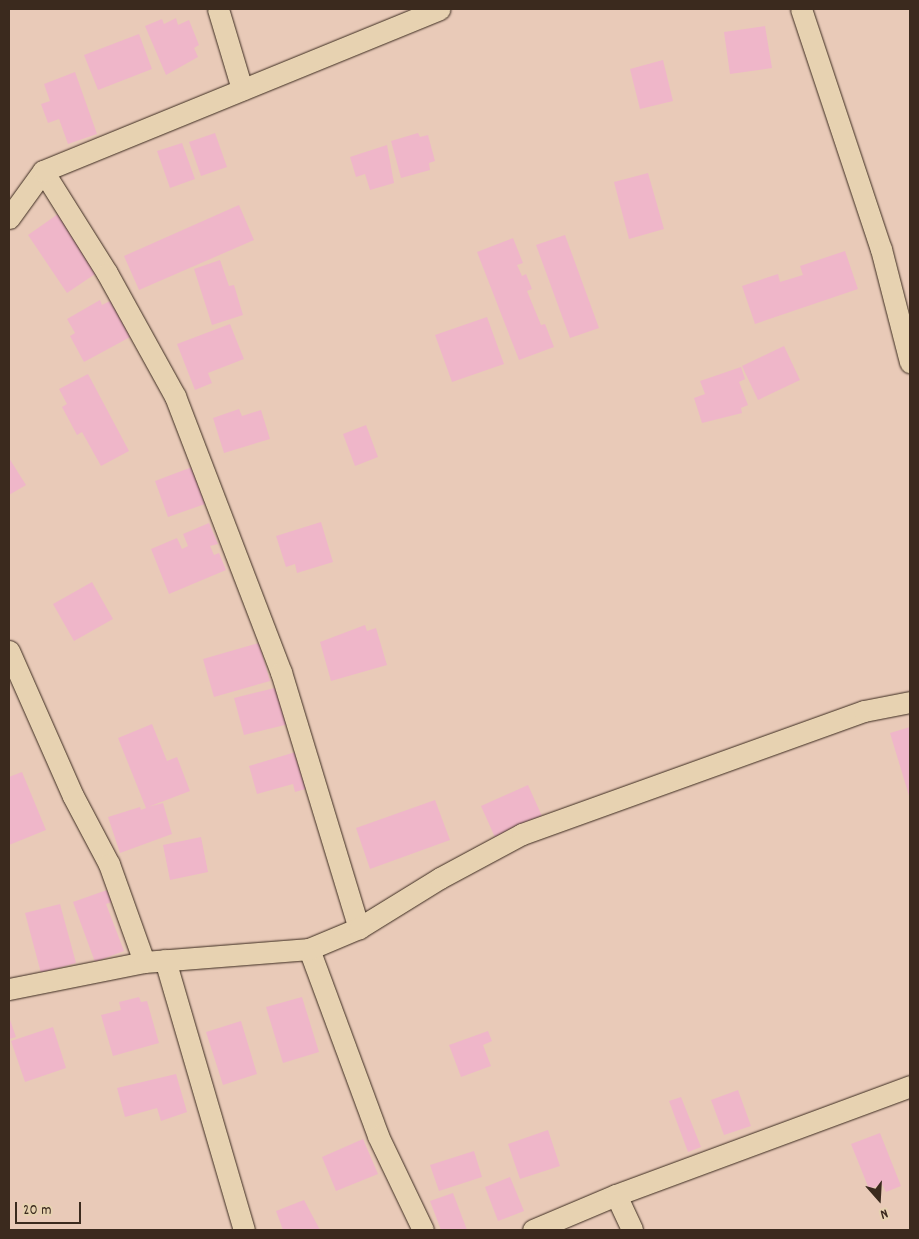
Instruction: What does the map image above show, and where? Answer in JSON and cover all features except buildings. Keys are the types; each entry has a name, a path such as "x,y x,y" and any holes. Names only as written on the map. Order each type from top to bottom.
{"street":[{"path":"218,9 242,89"},
{"path":"9,218 43,171 439,9"},
{"path":"801,9 881,249 910,362"},
{"path":"43,171 107,273 175,396 281,672 358,928"},
{"path":"9,651 73,796 109,864 144,962"},
{"path":"9,989 144,962 309,949 358,928 440,878 522,834 864,710 910,702"},
{"path":"309,949 378,1136 423,1230"},
{"path":"166,960 244,1230"},
{"path":"533,1230 616,1195 910,1086"},
{"path":"616,1195 632,1230"}]}
